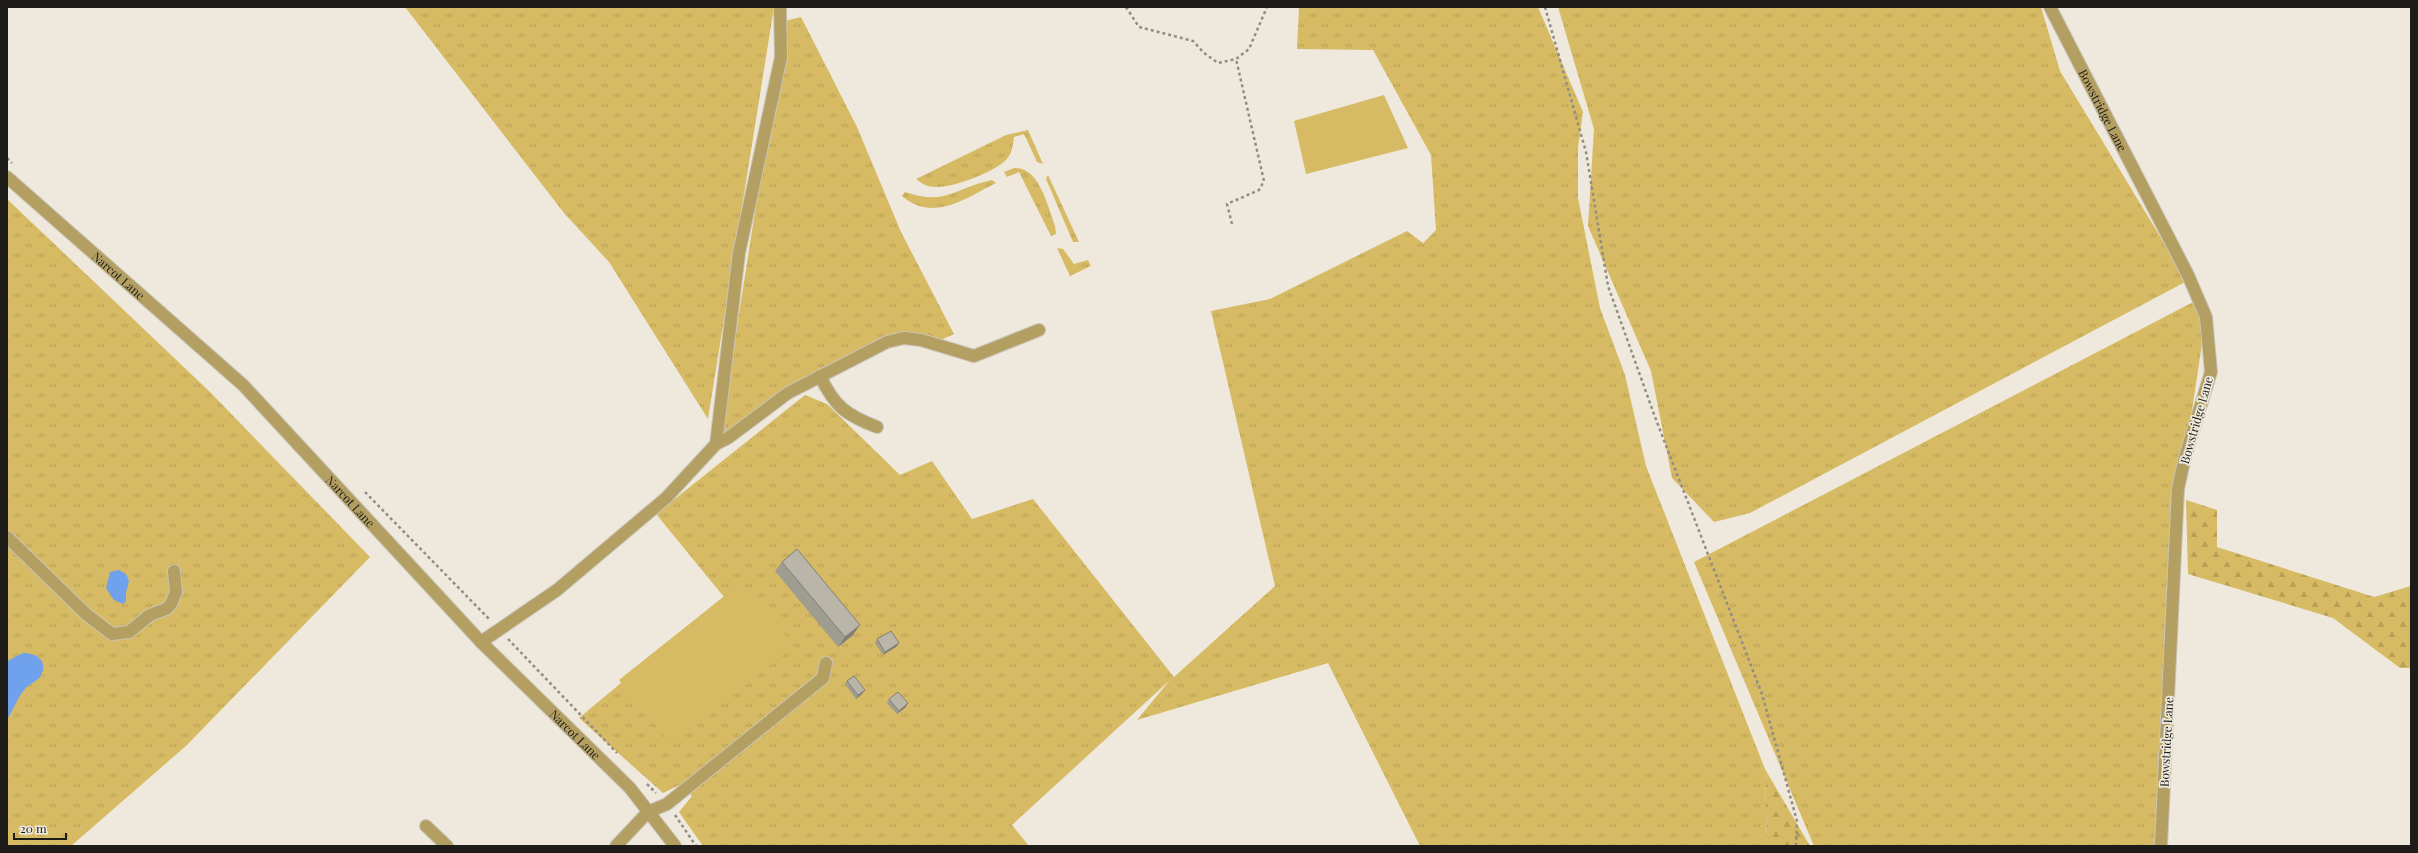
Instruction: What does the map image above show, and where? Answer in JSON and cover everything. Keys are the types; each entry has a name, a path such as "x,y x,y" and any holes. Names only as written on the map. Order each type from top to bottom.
{"street":[{"path":"716,444 739,253 781,57 780,7"},
{"name":"Bowstridge Lane","path":"2050,7 2188,275 2206,316 2211,372 2185,457 2178,489 2161,846"},
{"name":"Narcot Lane","path":"7,177 243,385 481,642 630,788 675,846"},
{"path":"481,642 557,590 666,498 716,444 728,438 788,393 887,342 904,338 922,340 974,356 1039,330"},
{"path":"820,376 829,396 851,417 878,428"},
{"path":"7,537 86,614 112,634 129,632 150,615 166,609 171,604 176,592 174,571"},
{"path":"616,846 648,812 666,804 823,678 826,663"},
{"path":"426,826 447,846"}],"path":[{"path":"1126,7 1139,27 1193,41 1204,54 1218,63 1236,59 1249,49 1267,7"},
{"path":"1545,7 1586,152 1608,286 1655,417 1762,694 1797,821 1796,846"},
{"path":"1232,224 1227,204 1259,190 1264,181 1236,59"}],"green space":[{"path":"405,7 774,7 708,419 609,262 564,213"},
{"path":"1299,7 1538,7 1583,112 1578,147 1578,198 1600,308 1625,375 1646,466 1765,769 1767,846 1420,846 1328,663 1137,720 1170,680 1012,825 1029,846 703,846 679,812 692,796 684,783 663,793 579,718 724,597 656,514 805,395 827,404 900,475 932,461 972,519 1033,499 1174,677 1275,586 1211,311 1270,299 1407,231 1423,243 1436,230 1431,155 1373,50 1297,49"},
{"path":"1558,7 2041,7 2060,71 2187,281 1750,513 1714,522 1672,478 1651,371 1588,226 1594,129"},
{"path":"801,17 857,127 901,232 954,334 941,340 919,334 897,335 724,435 721,428 785,21"},
{"path":"1384,95 1408,148 1306,174 1294,121"},
{"path":"1028,130 1043,164 1037,162 1024,134 1014,137 1011,152 1006,160 983,174 943,187 925,185 916,179 1006,135"},
{"path":"1014,168 1023,169 1036,180 1046,199 1055,226 1056,234 1051,236 1019,172 1007,177 1004,172"},
{"path":"1048,175 1079,242 1073,242 1046,179"},
{"path":"992,180 996,183 961,201 937,208 914,204 902,196 905,192 919,196 941,196"},
{"path":"7,199 210,392 370,557 187,745 71,846 7,846"},
{"path":"1057,248 1063,249 1074,264 1088,260 1091,266 1070,276"},
{"path":"2197,300 2206,317 2185,457 2161,846 1814,846 1694,562"},
{"path":"2186,500 2217,510 2217,547 2374,597 2411,586 2411,668 2400,668 2333,618 2188,574"},
{"path":"742,582 794,646 671,744 619,680"},
{"path":"1765,769 1810,846 1767,846"}],"water":[{"path":"119,570 126,574 129,581 126,592 126,601 123,604 114,600 106,588 110,572"},
{"path":"23,653 28,653 40,659 43,663 42,672 38,679 22,692 7,719 7,661"}],"building":[{"path":"797,549 860,625 845,637 782,562"},
{"path":"891,631 899,643 885,652 877,639"},
{"path":"854,676 865,690 858,695 847,681"},
{"path":"898,692 908,703 899,711 889,699"}]}
